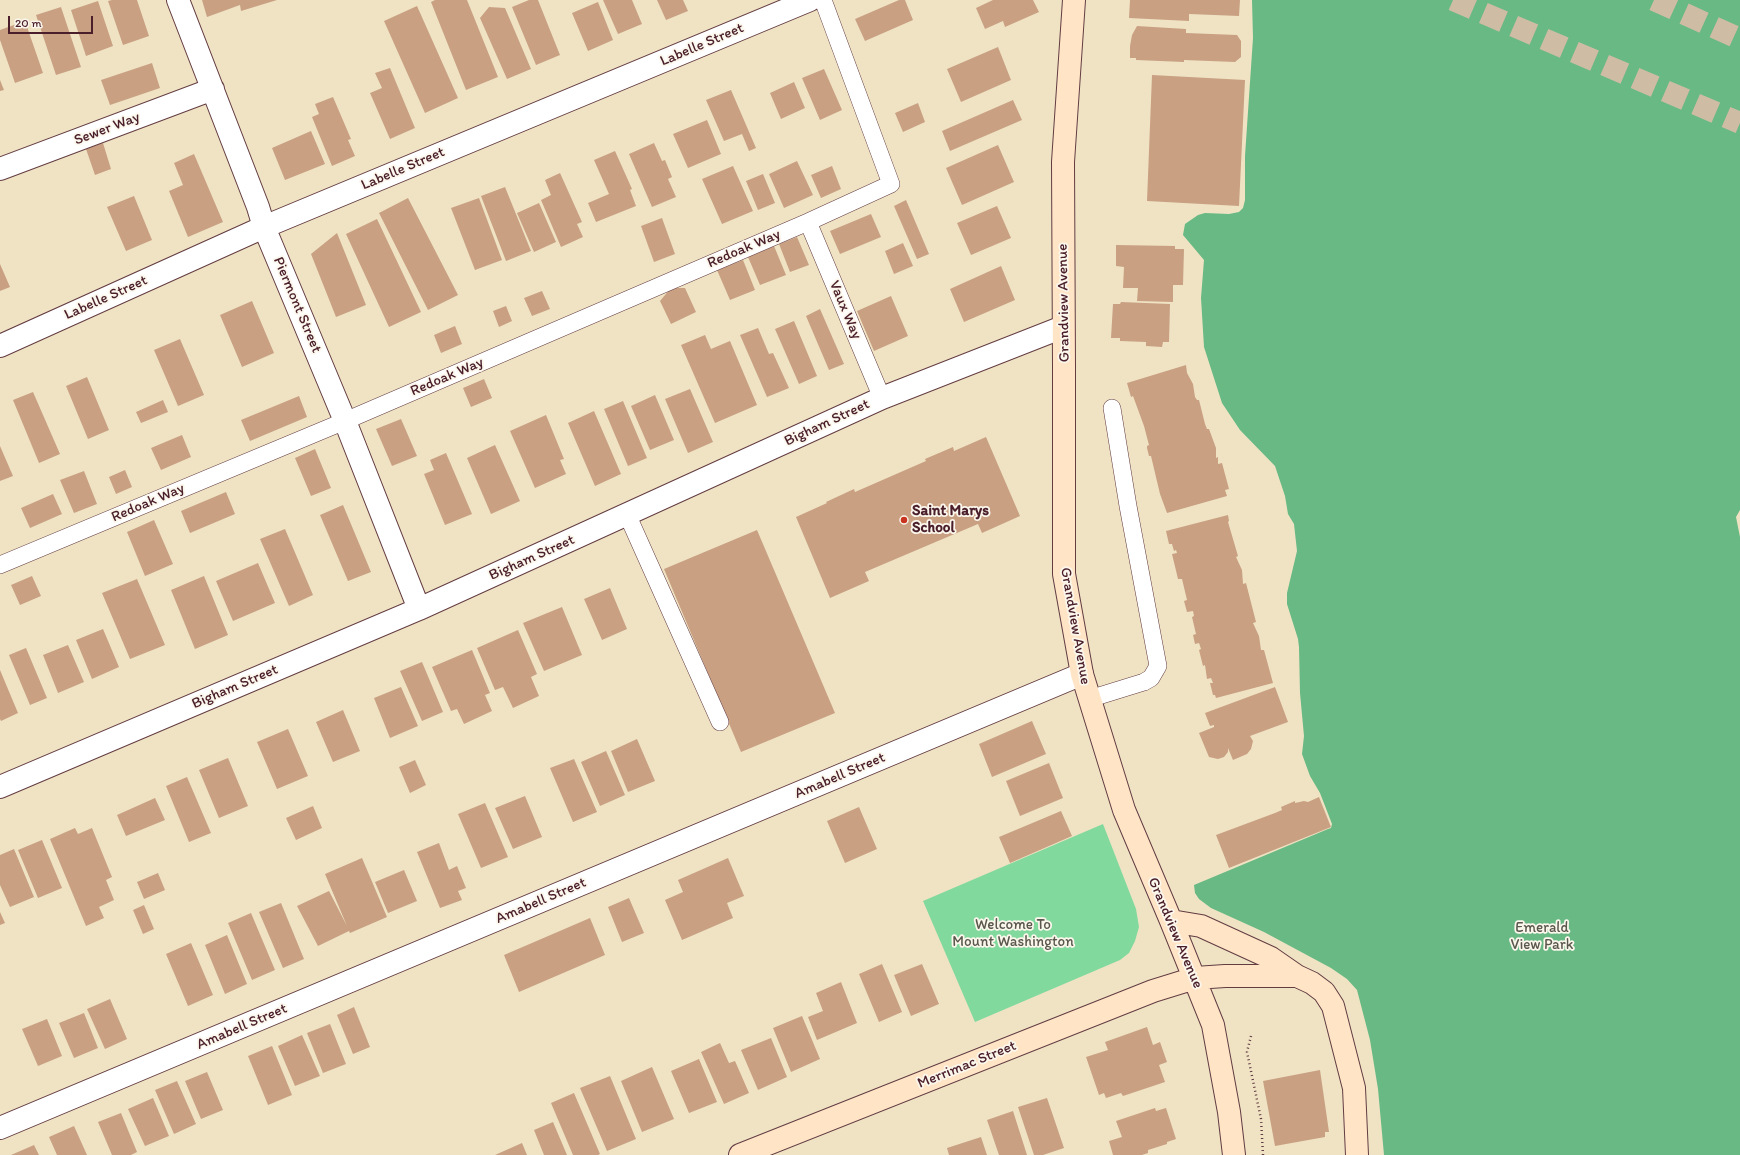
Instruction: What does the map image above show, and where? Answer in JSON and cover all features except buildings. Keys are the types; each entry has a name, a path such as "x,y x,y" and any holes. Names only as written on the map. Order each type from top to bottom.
{"street":[{"name":"Piermont Street","path":"178,0 258,207 264,227 345,421 418,610"},
{"name":"Labelle Street","path":"0,346 264,227 810,0"},
{"name":"Grandview Avenue","path":"1074,0 1063,162 1064,574 1082,674 1124,810 1171,921 1212,1025 1229,1112 1234,1155"},
{"name":"Sewer Way","path":"0,169 213,89"},
{"name":"Bigham Street","path":"0,787 418,610 882,398 1063,327"},
{"name":"Amabell Street","path":"0,1128 1082,674"},
{"path":"1171,921 1201,926 1271,958 1324,992 1333,1006 1354,1088 1357,1155"},
{"name":"Merrimac Street","path":"740,1155 1146,994 1194,978 1225,976 1297,976"}],"lane":[{"name":"Redoak Way","path":"0,565 345,421 808,222 891,184 823,0"},
{"name":"Vaux Way","path":"808,222 882,398"},
{"path":"1089,699 1144,682 1151,678 1158,666 1128,506 1112,408"},
{"path":"628,514 720,722"}],"path":[{"path":"1251,1036 1247,1052 1261,1119 1263,1155"}],"green space":[{"name":"Emerald View Park","path":"1252,0 1740,0 1740,510 1736,517 1740,537 1740,1155 1384,1155 1378,1089 1370,1040 1357,990 1347,979 1331,968 1264,932 1211,908 1199,899 1195,893 1194,885 1331,828 1332,824 1320,793 1310,776 1302,754 1304,736 1300,693 1299,647 1287,604 1287,593 1297,551 1294,524 1288,514 1285,496 1275,466 1240,430 1222,403 1204,347 1201,298 1204,260 1183,235 1185,224 1198,215 1205,213 1229,214 1239,212 1243,208 1245,200 1245,156 1253,38"},
{"name":"Welcome To Mount Washington","path":"1103,824 1136,909 1139,927 1135,941 1129,953 1120,960 975,1022 923,901"}],"tunnel":[{"path":"1453,0 1740,123"},
{"path":"1654,0 1740,39"}],"place":[{"name":"Saint Marys School","path":"904,520"}]}
